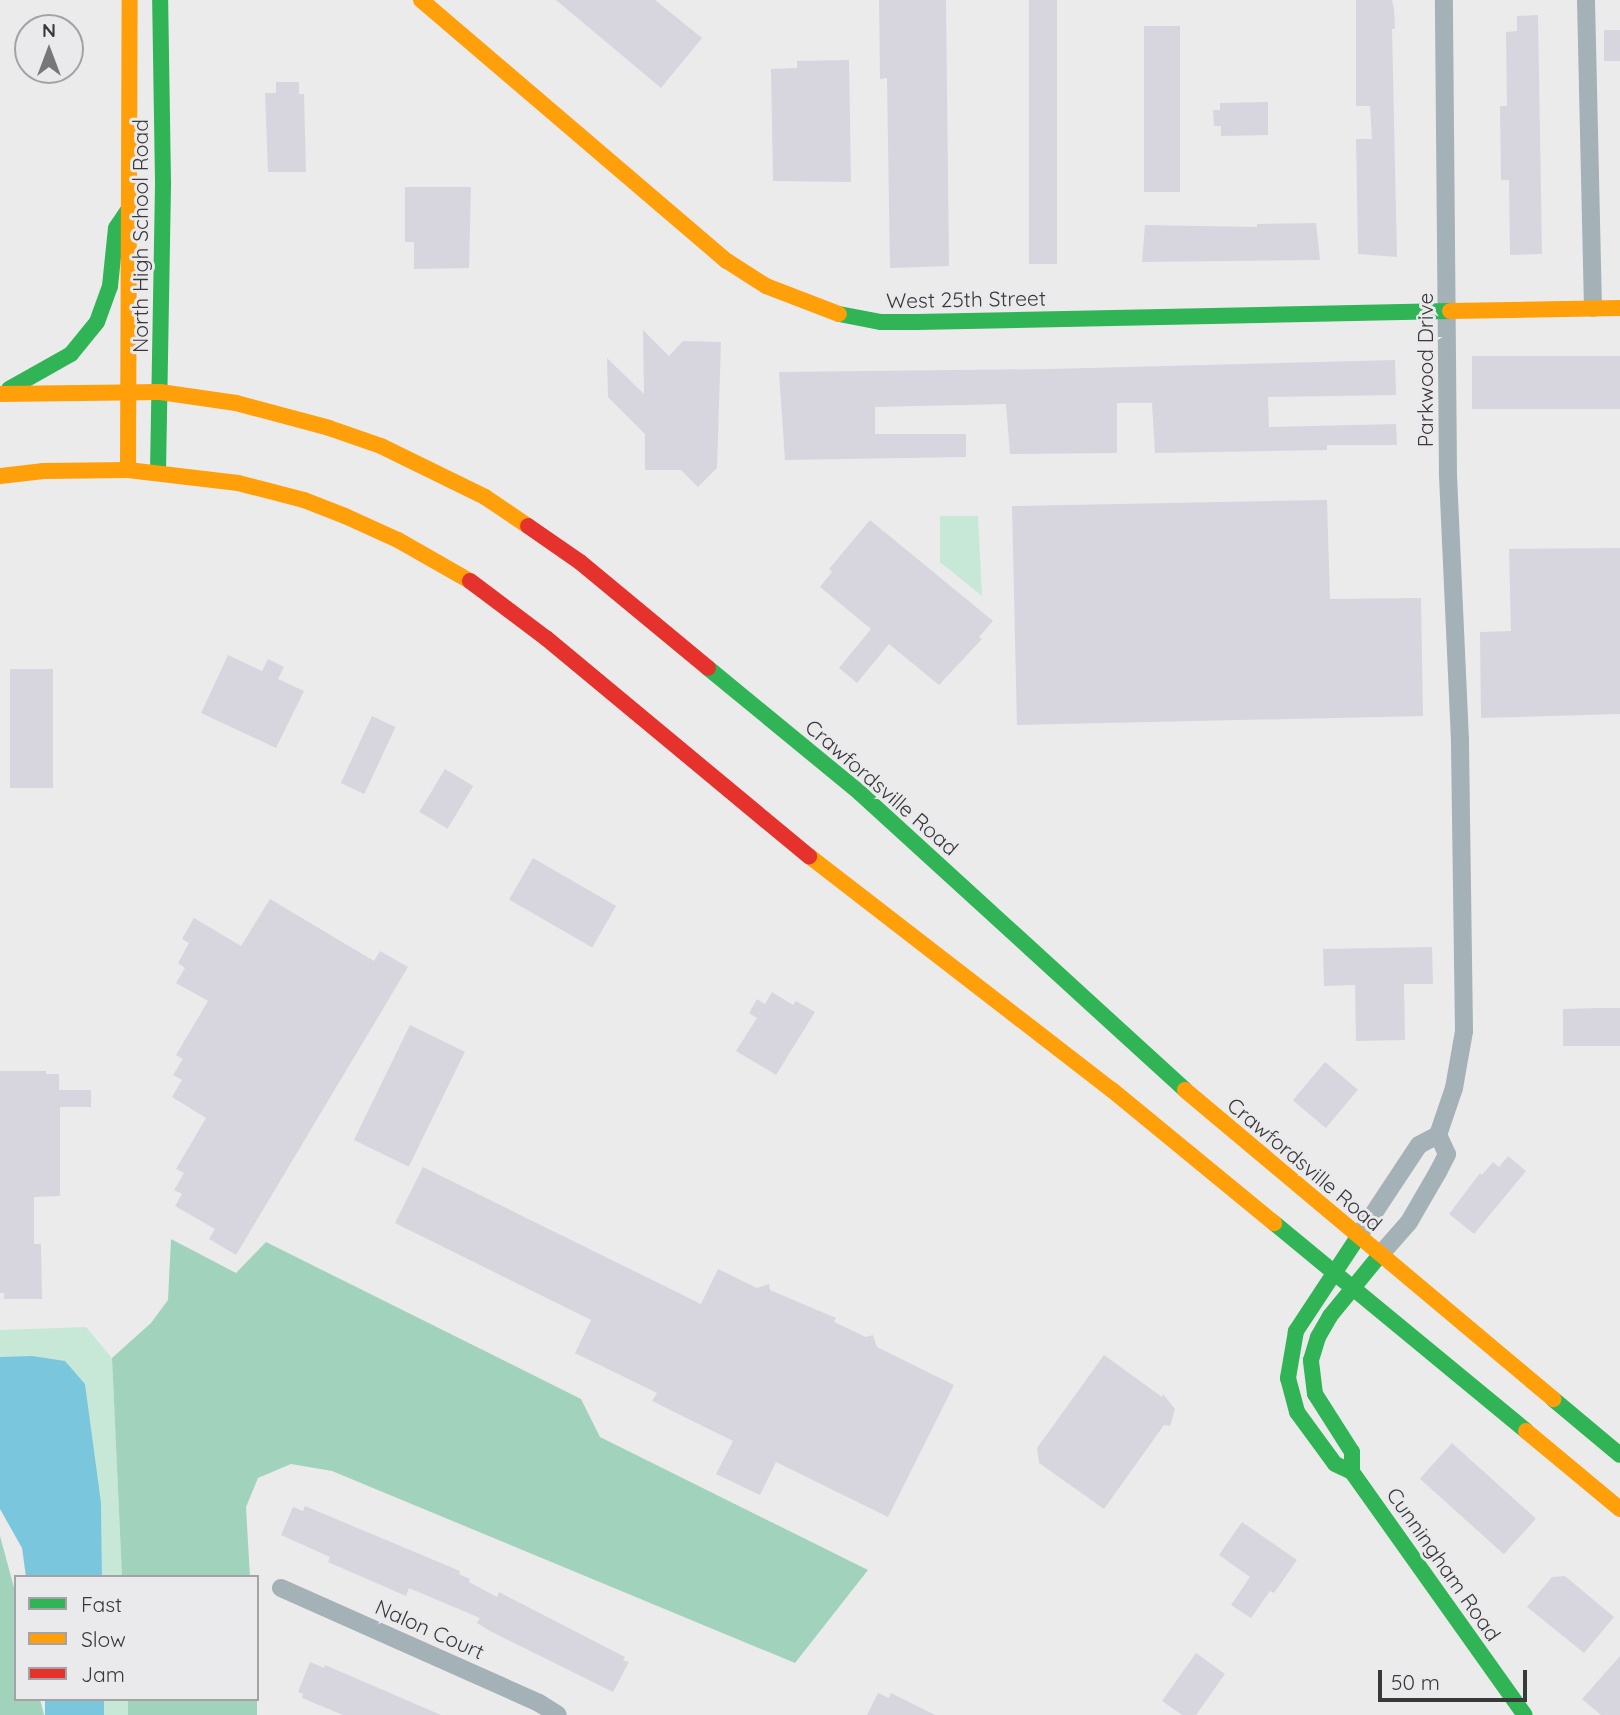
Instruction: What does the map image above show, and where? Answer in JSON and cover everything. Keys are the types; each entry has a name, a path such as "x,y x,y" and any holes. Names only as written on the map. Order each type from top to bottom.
{"main road":[{"name":"North High School Road","path":"128,470 130,0"},
{"name":"North High School Road","path":"158,472 163,182 160,0"},
{"name":"West 25th Street","path":"421,0 727,261 766,286 826,311 881,322 916,322 1620,307"},
{"path":"0,393 54,366 71,354 91,331 108,295 117,228 129,209"},
{"name":"Crawfordsville Road","path":"0,393 160,392 271,411 381,446 485,497 579,562 860,793 1181,1086 1620,1455"},
{"path":"0,476 44,471 128,470 238,483 304,500 398,540 493,595 854,894 1112,1090 1620,1509"},
{"name":"Cunningham Road","path":"1358,1237 1296,1331 1288,1378 1297,1412 1335,1464 1353,1472 1525,1715"},
{"name":"Cunningham Road","path":"1353,1472 1352,1452 1321,1405 1311,1373 1318,1337 1380,1255"}],"street":[{"name":"Parkwood Drive","path":"1438,1135 1454,1088 1465,1018 1460,740 1448,474 1449,312 1444,0"},
{"path":"1586,0 1592,308"},
{"path":"1358,1237 1419,1145 1438,1135 1447,1154 1409,1222 1380,1255"},
{"name":"Nalon Court","path":"281,1588 540,1703 558,1715"}],"green space":[{"path":"940,516 978,516 982,596 940,562"},
{"path":"171,1239 236,1273 266,1242 581,1399 600,1437 868,1570 795,1663 332,1471 291,1464 258,1478 246,1507 250,1575 122,1575 112,1358 151,1323 168,1300"},
{"path":"86,1327 112,1358 122,1575 102,1575 101,1503 65,1361 0,1357 0,1330"},
{"path":"0,1536 14,1588 14,1701 40,1701 44,1715 0,1715"},
{"path":"104,1701 128,1701 128,1715 104,1715"},
{"path":"128,1701 257,1701 257,1715 128,1715"}],"water":[{"path":"32,1356 65,1361 85,1384 101,1503 102,1575 26,1575 22,1548 0,1509 0,1357"},
{"path":"45,1701 104,1701 104,1715 45,1715"}],"building":[{"path":"556,0 655,0 702,38 661,88"},
{"path":"879,0 946,0 949,266 890,268 887,78 880,79"},
{"path":"1029,0 1057,0 1057,264 1029,264"},
{"path":"1356,0 1392,0 1394,9 1395,29 1392,29 1397,257 1358,254 1356,139 1372,139 1370,106 1356,106"},
{"path":"1538,15 1542,254 1510,255 1509,180 1501,180 1500,106 1507,106 1506,32 1517,31 1517,16"},
{"path":"1144,26 1180,26 1180,192 1144,192"},
{"path":"1604,30 1620,30 1620,61 1604,61"},
{"path":"849,60 851,182 773,181 771,69 797,68 797,61"},
{"path":"276,82 299,82 299,94 304,94 306,172 268,172 265,93 276,93"},
{"path":"1268,102 1268,135 1221,136 1221,126 1214,126 1213,110 1220,110 1220,103"},
{"path":"405,187 471,187 469,268 414,269 414,242 405,242"},
{"path":"1316,223 1320,260 1142,262 1145,225 1257,227 1257,224"},
{"path":"643,330 669,356 683,341 721,342 717,468 698,487 681,470 645,470 645,434 608,397 607,358 644,394"},
{"path":"1472,356 1620,356 1620,409 1472,409"},
{"path":"1395,360 1396,395 1268,397 1269,427 1396,424 1397,445 1327,445 1327,450 1155,453 1152,403 1117,403 1117,453 1010,454 1006,404 875,407 875,434 966,434 966,457 785,460 779,372 1050,369"},
{"path":"1327,500 1330,599 1421,598 1423,716 1017,725 1012,506"},
{"path":"870,520 993,621 979,637 982,639 939,685 889,644 857,683 839,668 871,629 820,587 832,572 829,569"},
{"path":"1620,548 1620,714 1481,718 1480,632 1511,631 1509,549"},
{"path":"228,655 262,671 268,659 284,667 278,679 304,691 276,748 201,713"},
{"path":"10,669 53,669 53,788 10,788"},
{"path":"372,716 396,727 364,794 341,783"},
{"path":"445,769 473,786 448,829 419,812"},
{"path":"533,858 616,906 592,948 509,900"},
{"path":"270,899 374,961 380,951 408,967 236,1255 209,1239 215,1229 175,1206 182,1194 174,1190 184,1173 176,1169 206,1118 172,1097 182,1080 173,1075 183,1059 176,1055 208,1001 176,983 185,968 178,963 189,943 182,939 194,918 241,946"},
{"path":"1432,947 1433,984 1404,984 1405,1040 1356,1041 1355,985 1324,986 1323,949"},
{"path":"772,992 793,1005 796,1001 815,1012 776,1075 736,1051 757,1018 749,1013 757,999 765,1004"},
{"path":"1620,1008 1620,1046 1563,1046 1563,1009"},
{"path":"410,1025 465,1052 409,1167 354,1140"},
{"path":"1325,1062 1358,1090 1326,1128 1293,1100"},
{"path":"0,1071 46,1071 46,1074 59,1074 59,1090 91,1090 91,1107 60,1107 60,1196 34,1197 34,1244 41,1244 42,1299 4,1299 4,1293 0,1293"},
{"path":"1508,1156 1526,1171 1474,1234 1449,1214 1480,1173 1482,1175 1493,1162 1499,1167"},
{"path":"423,1167 701,1304 718,1269 757,1288 769,1284 770,1290 836,1318 834,1322 866,1337 873,1335 877,1347 954,1385 888,1517 776,1462 760,1495 716,1474 733,1441 652,1401 657,1393 575,1353 591,1320 395,1223"},
{"path":"1104,1355 1162,1397 1163,1394 1175,1409 1170,1426 1164,1425 1104,1509 1039,1463 1037,1448"},
{"path":"1452,1443 1536,1519 1504,1554 1420,1479"},
{"path":"305,1506 460,1571 459,1574 470,1579 469,1582 497,1597 499,1592 625,1657 623,1660 629,1662 613,1692 490,1631 477,1623 480,1618 409,1588 406,1596 328,1562 330,1557 281,1535 293,1507 303,1511"},
{"path":"1242,1522 1297,1560 1274,1593 1270,1591 1251,1618 1231,1605 1250,1577 1219,1555"},
{"path":"1565,1576 1614,1617 1584,1653 1527,1607 1552,1577"},
{"path":"1196,1653 1225,1674 1196,1715 1182,1715 1162,1701"},
{"path":"1620,1656 1620,1715 1601,1715 1582,1699"},
{"path":"310,1662 324,1668 325,1665 441,1715 343,1715 302,1698 303,1694 298,1692"},
{"path":"878,1693 889,1698 891,1693 935,1715 867,1715"}],"traffic: fast":[{"path":"158,472 163,182 160,0"},
{"path":"9,389 71,354 97,322 110,286 116,228 129,209"},
{"path":"839,314 881,322 916,322 1450,311"},
{"path":"708,668 860,793 1185,1090"},
{"path":"1274,1223 1526,1431"},
{"path":"1358,1237 1296,1331 1288,1378 1297,1412 1335,1464 1352,1472 1525,1715"},
{"path":"1352,1472 1352,1452 1315,1394 1311,1360 1318,1337 1330,1316 1380,1255"},
{"path":"1553,1399 1620,1455"}],"traffic: slow":[{"path":"128,470 130,0"},
{"path":"421,0 727,261 766,286 839,314"},
{"path":"1450,311 1620,308"},
{"path":"0,394 160,392 236,403 329,428 381,446 485,497 528,526"},
{"path":"0,476 44,471 128,470 238,483 304,500 345,516 398,540 470,581"},
{"path":"809,856 1112,1090 1274,1223"},
{"path":"1185,1090 1553,1399"},
{"path":"1526,1431 1620,1509"}],"traffic: jam":[{"path":"528,526 580,562 708,668"},
{"path":"470,581 546,638 809,856"}]}
